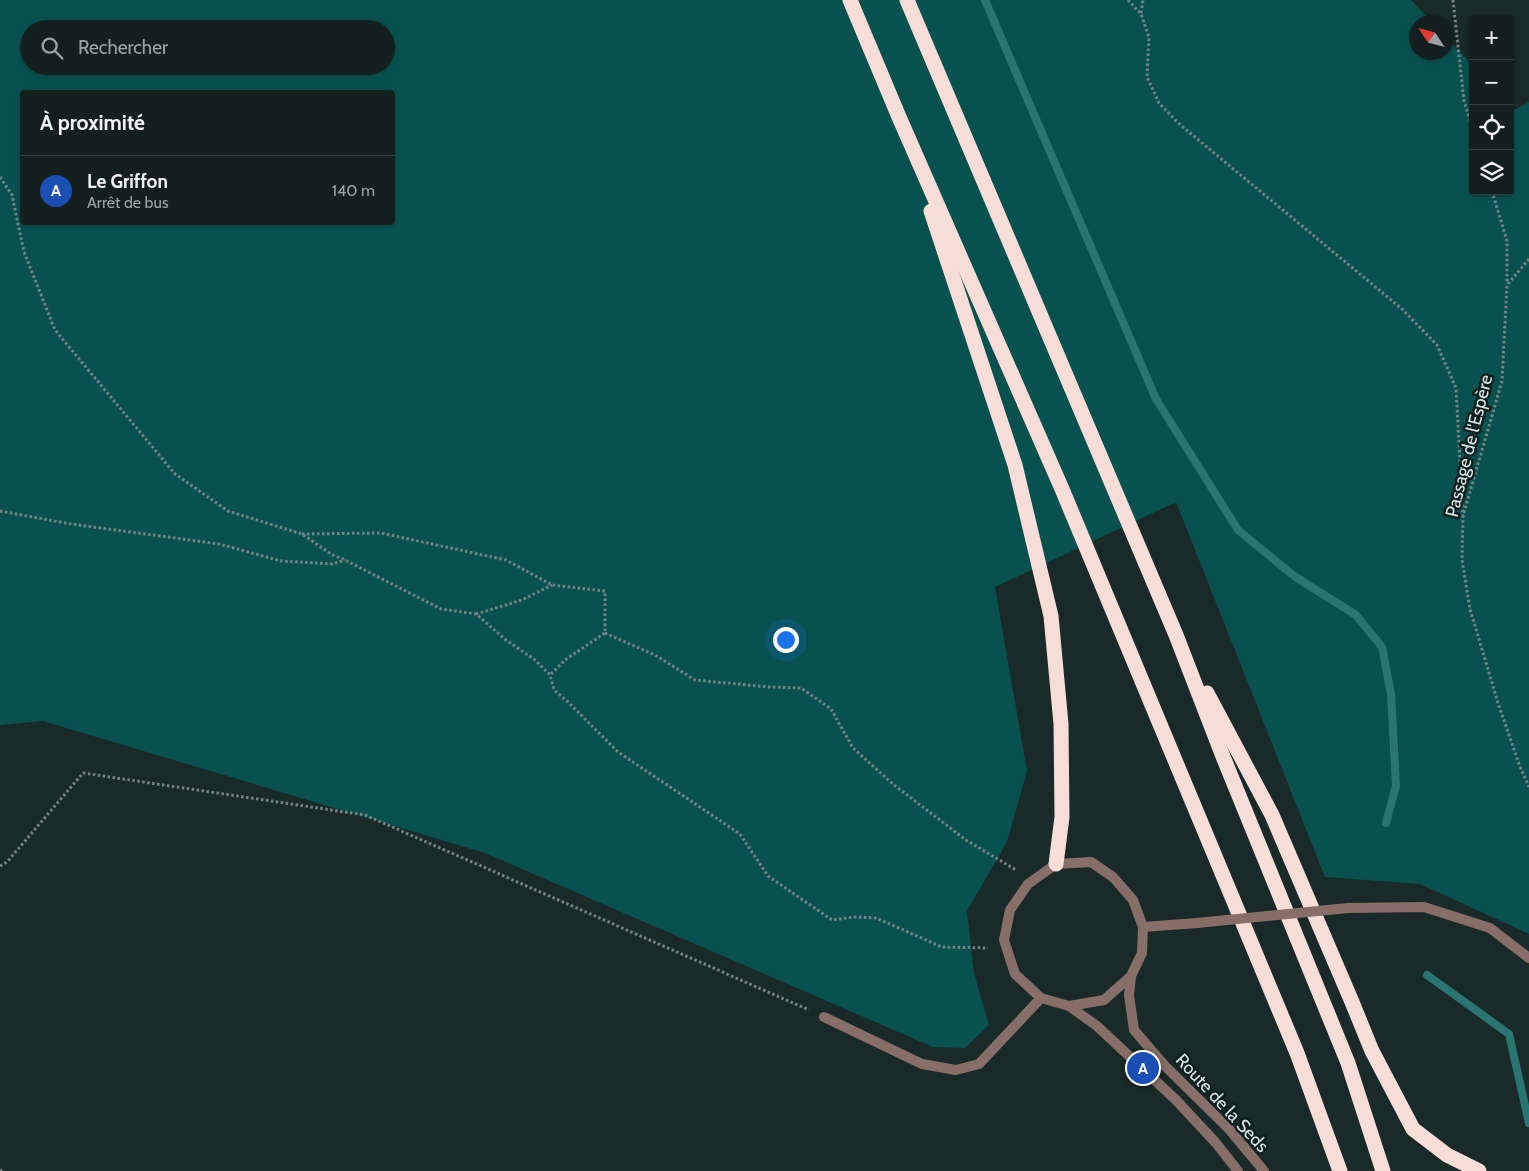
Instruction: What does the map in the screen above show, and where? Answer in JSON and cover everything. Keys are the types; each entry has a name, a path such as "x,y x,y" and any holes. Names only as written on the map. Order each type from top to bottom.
{"highway":[{"path":"850,0 1073,516 1297,1053 1340,1171"},
{"path":"907,0 1176,634 1224,759 1348,1063 1383,1171"},
{"path":"900,118 1016,464 1051,616 1061,724 1062,817 1056,864"},
{"path":"1176,634 1272,815 1372,1051 1413,1129 1447,1155 1479,1171"}],"street":[{"path":"1091,862 1113,877 1133,900 1143,928 1142,953 1131,976 1104,1000 1069,1006 1041,998 1015,974 1004,940 1010,910 1028,884 1056,864 1091,862"},
{"path":"1143,928 1348,908 1424,906 1490,928 1529,958"},
{"name":"Route de la Seds","path":"1131,976 1129,995 1134,1030 1165,1066 1229,1129 1264,1171"},
{"path":"824,1017 922,1064 956,1070 979,1064 1041,998"},
{"name":"Route de la Seds","path":"1069,1006 1097,1026 1176,1100 1216,1143 1238,1171"}],"path":[{"path":"1128,0 1141,14"},
{"path":"1142,0 1141,14 1148,37 1148,77 1159,103 1178,123 1402,309 1437,345 1456,388 1463,516"},
{"path":"1453,0 1464,101 1469,117"},
{"path":"0,178 12,195 24,252 55,330 175,474 228,511 302,534 331,554 441,609 476,614 522,600 552,585"},
{"name":"Passage de l'Espère","path":"1493,195 1507,241 1507,284 1502,381 1463,516 1462,560 1470,609 1498,703 1529,787"},
{"path":"1507,284 1529,259"},
{"path":"0,511 71,524 219,544 281,561 333,564 346,560"},
{"path":"302,534 382,532 506,560 552,585 605,591 605,632"},
{"path":"476,614 550,675 554,690 618,752 740,834 768,876 832,920 854,917 876,918 942,946 987,948 1004,940"},
{"path":"550,675 565,660 605,632"},
{"path":"605,632 655,655 695,680 801,688 831,709 853,748 894,785 966,840 1034,881"},
{"path":"0,866 7,862 83,773 365,816 824,1017"}],"shaded area":[{"path":"0,0 1411,0 1425,15 1409,15 1409,60 1454,60 1454,46 1469,62 1469,195 1514,195 1514,110 1529,102 1529,934 1420,884 1325,877 1176,502 995,587 1027,771 1007,842 967,911 974,973 989,1025 965,1048 933,1047 485,853 43,721 0,725"}],"waterway":[{"path":"985,0 1156,399 1238,530 1294,576 1356,615 1382,647 1391,694 1396,786 1386,823"},
{"path":"1427,975 1509,1034 1529,1123"}],"place":[{"name":"Le Griffon","path":"1143,1068"}]}
